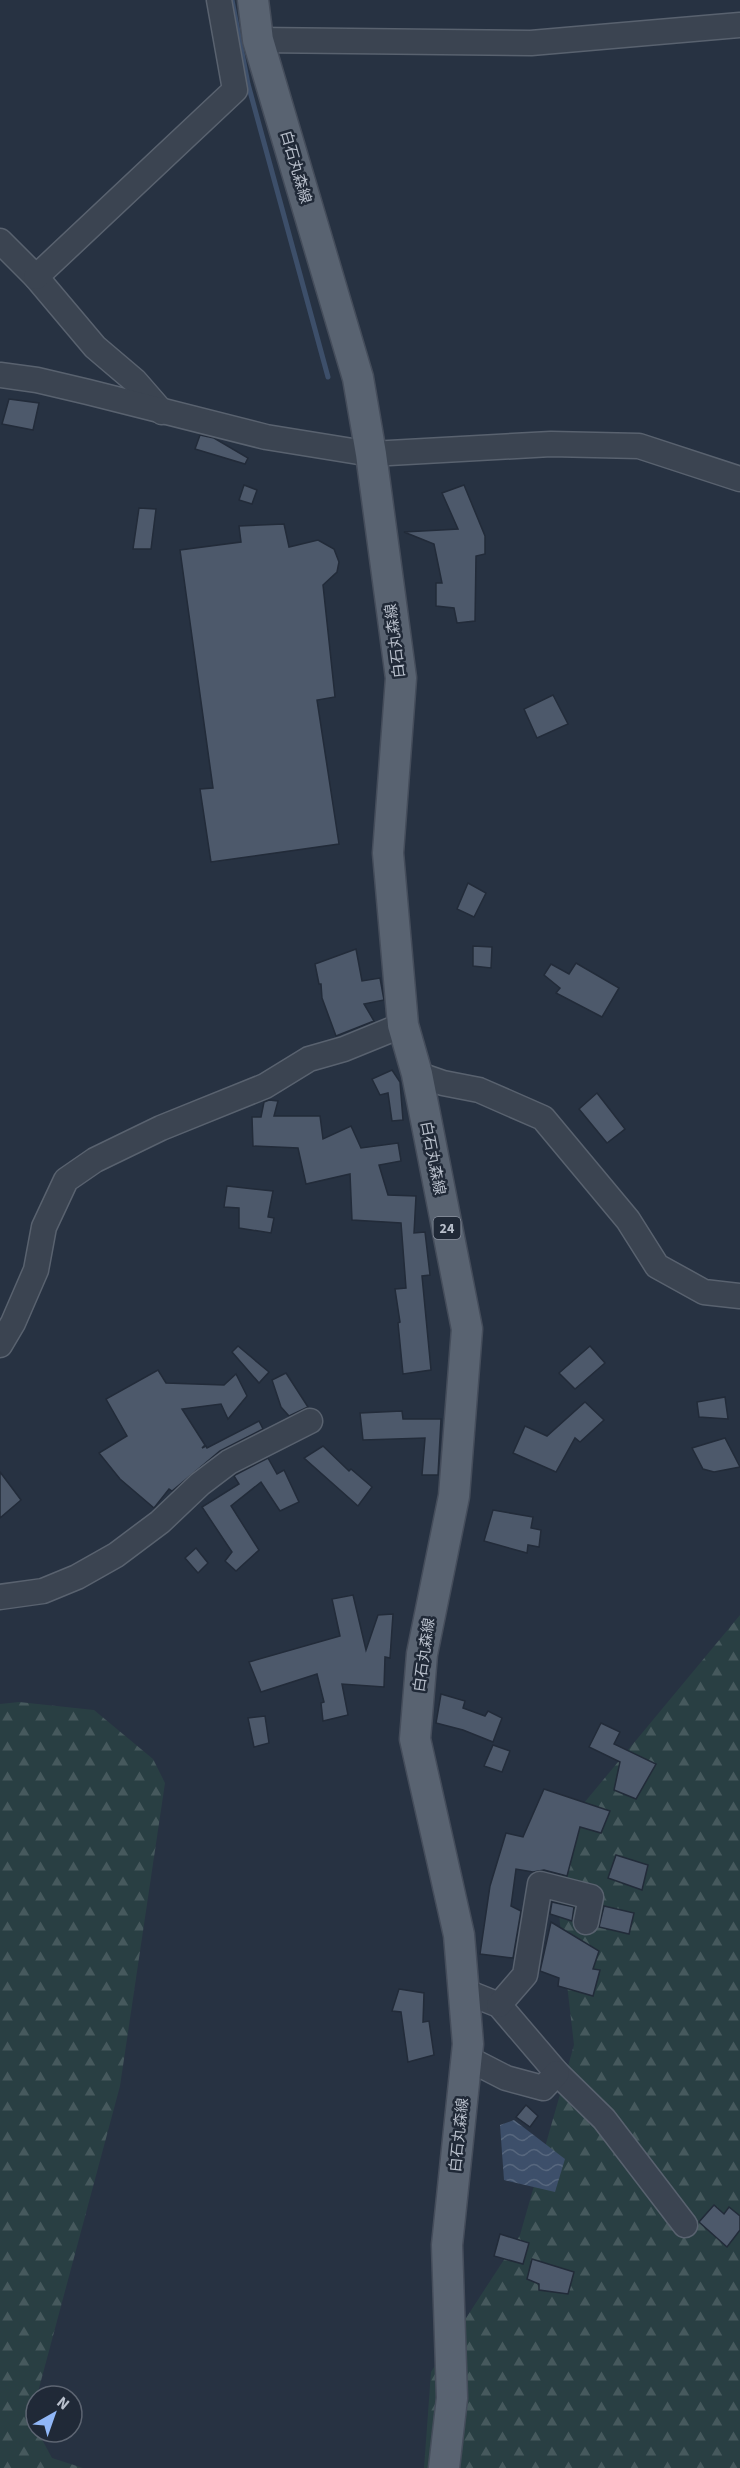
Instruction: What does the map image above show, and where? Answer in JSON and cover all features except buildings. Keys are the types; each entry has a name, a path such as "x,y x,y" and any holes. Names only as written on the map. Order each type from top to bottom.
{"main road":[{"name":"白石丸森線","path":"252,0 258,40 358,378 371,454 401,678 388,853 403,1025 417,1074 467,1329 454,1496 422,1654 415,1739 459,1935 468,2044 447,2245 452,2398 444,2468"}],"street":[{"path":"36,277 235,90 219,0"},
{"path":"258,40 531,43 740,25"},
{"path":"0,241 36,277 95,347 135,381 162,412"},
{"path":"0,375 37,380 266,437 371,454 551,444 639,446 740,480"},
{"path":"0,1345 13,1323 36,1270 44,1227 66,1180 95,1160 161,1128 265,1086 309,1059 403,1025"},
{"path":"417,1074 444,1083 479,1090 543,1118 628,1220 657,1266 704,1292 740,1296"},
{"path":"0,1597 43,1591 77,1577 116,1555 160,1522 200,1484 229,1462 310,1421"},
{"path":"499,2005 525,1975 540,1884 591,1897 586,1922"},
{"path":"464,1991 499,2005 557,2073 604,2119 686,2225"},
{"path":"467,2058 506,2078 543,2088 557,2073"}],"green space":[{"path":"740,1615 740,2468 424,2468 431,2372 520,2235 574,2045 556,1889 579,1809"},
{"path":"19,1702 94,1710 153,1759 165,1783 120,2086 40,2384 24,2384 24,2444 44,2444 52,2458 83,2468 0,2468 0,1704"}],"water":[{"path":"514,2120 565,2159 555,2192 504,2180 500,2125"}],"waterway":[{"path":"232,0 248,84 328,377"}]}
